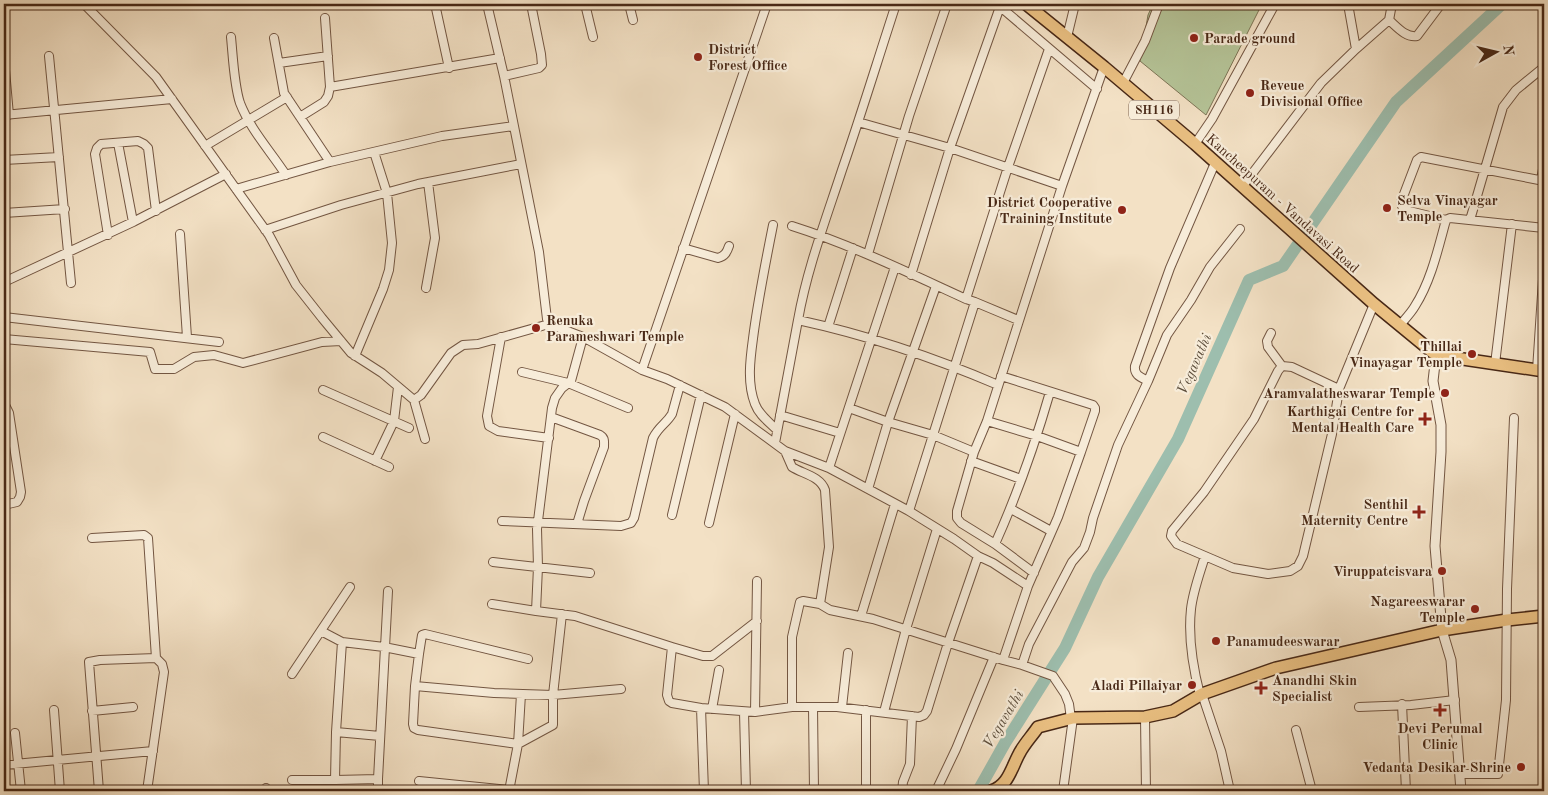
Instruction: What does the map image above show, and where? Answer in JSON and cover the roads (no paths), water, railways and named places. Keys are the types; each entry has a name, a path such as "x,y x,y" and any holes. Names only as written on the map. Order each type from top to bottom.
{"main road":[{"name":"Kancheepuram - Vandavasi Road","path":"1026,4 1195,144 1374,304 1436,355"},
{"path":"1436,355 1540,371"},
{"path":"992,791 1001,787 1006,781 1020,752 1038,727 1072,718 1145,716 1172,711 1201,694 1276,668 1442,630 1544,616"}],"street":[{"path":"84,4 156,77 266,230 296,285 341,341 351,353 382,373 414,400 426,439"},
{"path":"435,4 449,68"},
{"path":"487,4 522,164 539,252 549,324"},
{"path":"504,76 539,68 542,65 531,4"},
{"path":"585,4 593,37"},
{"path":"629,4 633,20"},
{"path":"642,370 767,4"},
{"path":"775,443 801,305 820,235 896,4"},
{"path":"868,254 903,134 947,4"},
{"path":"911,275 950,148 999,4 1096,89"},
{"path":"1067,37 1075,4"},
{"path":"1123,83 1145,41 1159,4"},
{"path":"1195,144 1212,119 1275,4"},
{"path":"1348,4 1356,49"},
{"path":"1242,187 1321,83 1389,20 1392,4"},
{"path":"1389,20 1404,33 1412,37 1417,36 1441,4"},
{"path":"300,117 324,102 328,96 330,87 325,18"},
{"path":"231,37 240,103 248,120 286,175"},
{"path":"274,38 284,93 330,162"},
{"path":"966,299 1008,167 1049,49"},
{"path":"49,56 71,283"},
{"path":"279,63 328,56"},
{"path":"330,87 500,58"},
{"path":"4,59 6,115 172,99"},
{"path":"1034,573 995,544 961,523 957,518 957,511 971,461 987,421 1062,186 1104,67"},
{"path":"1470,220 1503,107 1516,90 1544,67"},
{"path":"205,146 287,97"},
{"path":"858,122 950,148 1062,186"},
{"path":"236,189 330,162 439,137 514,126"},
{"path":"108,234 95,154 101,144 138,140 148,148 156,211"},
{"path":"118,142 133,222"},
{"path":"356,356 383,289 389,270 392,243 387,193 374,152"},
{"path":"1544,164 1542,181 1421,156 1417,160 1401,202 1406,210 1446,220 1450,218 1544,228"},
{"path":"4,160 59,157"},
{"path":"1148,381 1137,375 1134,370 1135,366 1170,268 1215,163"},
{"path":"266,230 341,205 428,182 522,164"},
{"path":"4,282 156,211 226,174"},
{"path":"426,288 435,238 428,182"},
{"path":"4,213 64,209"},
{"path":"1400,325 1415,306 1425,286 1436,257 1446,220"},
{"path":"1495,364 1512,224"},
{"path":"773,225 759,295 750,373 751,389 755,404 759,412 777,430"},
{"path":"792,226 868,254 936,286 1018,320"},
{"path":"1025,666 1029,644 1072,562 1084,548 1090,532 1092,518 1118,445 1167,335 1191,300 1210,267 1240,229"},
{"path":"180,234 187,337"},
{"path":"683,248 718,258 723,257 728,252 729,246"},
{"path":"828,326 853,248"},
{"path":"1540,371 1544,264"},
{"path":"829,468 895,267"},
{"path":"868,489 888,422 936,286"},
{"path":"909,511 975,302"},
{"path":"1282,366 1254,419 1204,492 1172,531 1171,536 1177,544 1233,568 1268,574 1290,571 1298,566 1304,556 1332,434 1339,389 1374,304"},
{"path":"4,317 219,342"},
{"path":"798,320 828,326 913,351 998,385"},
{"path":"414,400 420,395 451,353 462,345 478,344 549,324 583,337 642,370 725,406 785,451 829,468 909,511 1028,586"},
{"path":"1271,333 1267,341 1268,347 1282,366 1292,367 1339,389"},
{"path":"501,337 487,416 489,426 498,431 548,438"},
{"path":"536,611 538,524 551,417 555,398 562,388 571,381 583,337"},
{"path":"4,339 150,352 155,369 174,369 194,357 214,355 243,363 322,342 341,341"},
{"path":"1436,355 1433,381 1441,425 1441,452 1435,546 1442,630 1451,660 1461,791"},
{"path":"522,372 568,384 628,408"},
{"path":"1001,376 1093,405 1096,408 1058,517 1028,586 1003,660"},
{"path":"502,521 621,526 632,523 653,438 657,430 670,418 680,385"},
{"path":"375,461 394,421 398,387"},
{"path":"323,390 410,428"},
{"path":"995,544 1011,509 1037,436 1050,392"},
{"path":"672,514 701,395"},
{"path":"4,403 9,413 21,492 17,502 4,506"},
{"path":"849,408 933,435 974,452"},
{"path":"710,523 735,414"},
{"path":"780,415 840,433"},
{"path":"551,417 600,435 604,441 604,447 577,524"},
{"path":"1460,774 1498,774 1506,700 1507,590 1514,418"},
{"path":"987,421 1081,452"},
{"path":"323,437 389,467"},
{"path":"785,451 792,467 818,480 825,490 829,547 820,604"},
{"path":"971,461 1021,479"},
{"path":"861,616 895,504"},
{"path":"1011,509 1051,531"},
{"path":"884,712 906,629 937,529"},
{"path":"92,538 144,535 148,538 156,658 162,664 164,672 147,791"},
{"path":"672,647 667,695 672,703 744,712 792,708 842,707 919,717 924,716 927,712 948,642 978,556"},
{"path":"1205,556 1191,609 1190,631 1195,675 1221,751 1230,791"},
{"path":"493,562 590,573"},
{"path":"755,712 757,582"},
{"path":"292,674 350,587"},
{"path":"378,791 388,591"},
{"path":"792,708 792,637 800,602 820,604 830,610 861,616 906,629 1053,676 1065,694 1072,718 1062,791"},
{"path":"492,604 575,616 702,656 712,656 757,621"},
{"path":"528,659 425,634 422,635 415,686 414,728 518,744 553,725 562,614"},
{"path":"320,631 342,642 384,647 418,654"},
{"path":"334,780 342,642"},
{"path":"842,707 848,653"},
{"path":"936,791 956,749 994,657"},
{"path":"99,791 89,662 156,658"},
{"path":"712,709 719,670"},
{"path":"415,686 554,695 621,689"},
{"path":"419,781 509,790 518,744 521,694"},
{"path":"1358,707 1410,705 1455,700"},
{"path":"1402,704 1406,791"},
{"path":"92,711 133,706"},
{"path":"813,707 814,791"},
{"path":"701,708 704,791"},
{"path":"54,710 60,791"},
{"path":"866,710 866,791"},
{"path":"744,712 746,791"},
{"path":"902,791 903,782 910,764 912,716"},
{"path":"1145,716 1146,791"},
{"path":"1296,730 1312,791"},
{"path":"336,732 380,736"},
{"path":"15,733 21,791"},
{"path":"4,765 153,751"},
{"path":"292,780 378,779"}],"waterway":[{"name":"Vegavathi","path":"978,791 1005,743 1065,648 1098,577 1178,439 1249,280 1283,266 1396,102 1502,4"}],"place":[{"name":"Parade ground","path":"1194,38"},
{"name":"District Forest Office","path":"698,57"},
{"name":"Reveue Divisional Office","path":"1250,93"},
{"name":"Selva Vinayagar Temple","path":"1387,208"},
{"name":"District Cooperative Training Institute","path":"1122,210"},
{"name":"Renuka Parameshwari Temple","path":"536,328"},
{"name":"Thillai Vinayagar Temple","path":"1472,354"},
{"name":"Aramvalatheswarar Temple","path":"1445,393"},
{"name":"Karthigai Centre for Mental Health Care","path":"1425,419"},
{"name":"Senthil Maternity Centre","path":"1419,512"},
{"name":"Viruppatcisvara","path":"1442,571"},
{"name":"Nagareeswarar Temple","path":"1475,609"},
{"name":"Panamudeeswarar","path":"1216,641"},
{"name":"Aladi Pillaiyar","path":"1192,685"},
{"name":"Anandhi Skin Specialist","path":"1261,688"},
{"name":"Devi Perumal Clinic","path":"1440,710"},
{"name":"Vedanta Desikar Shrine","path":"1521,767"}]}
